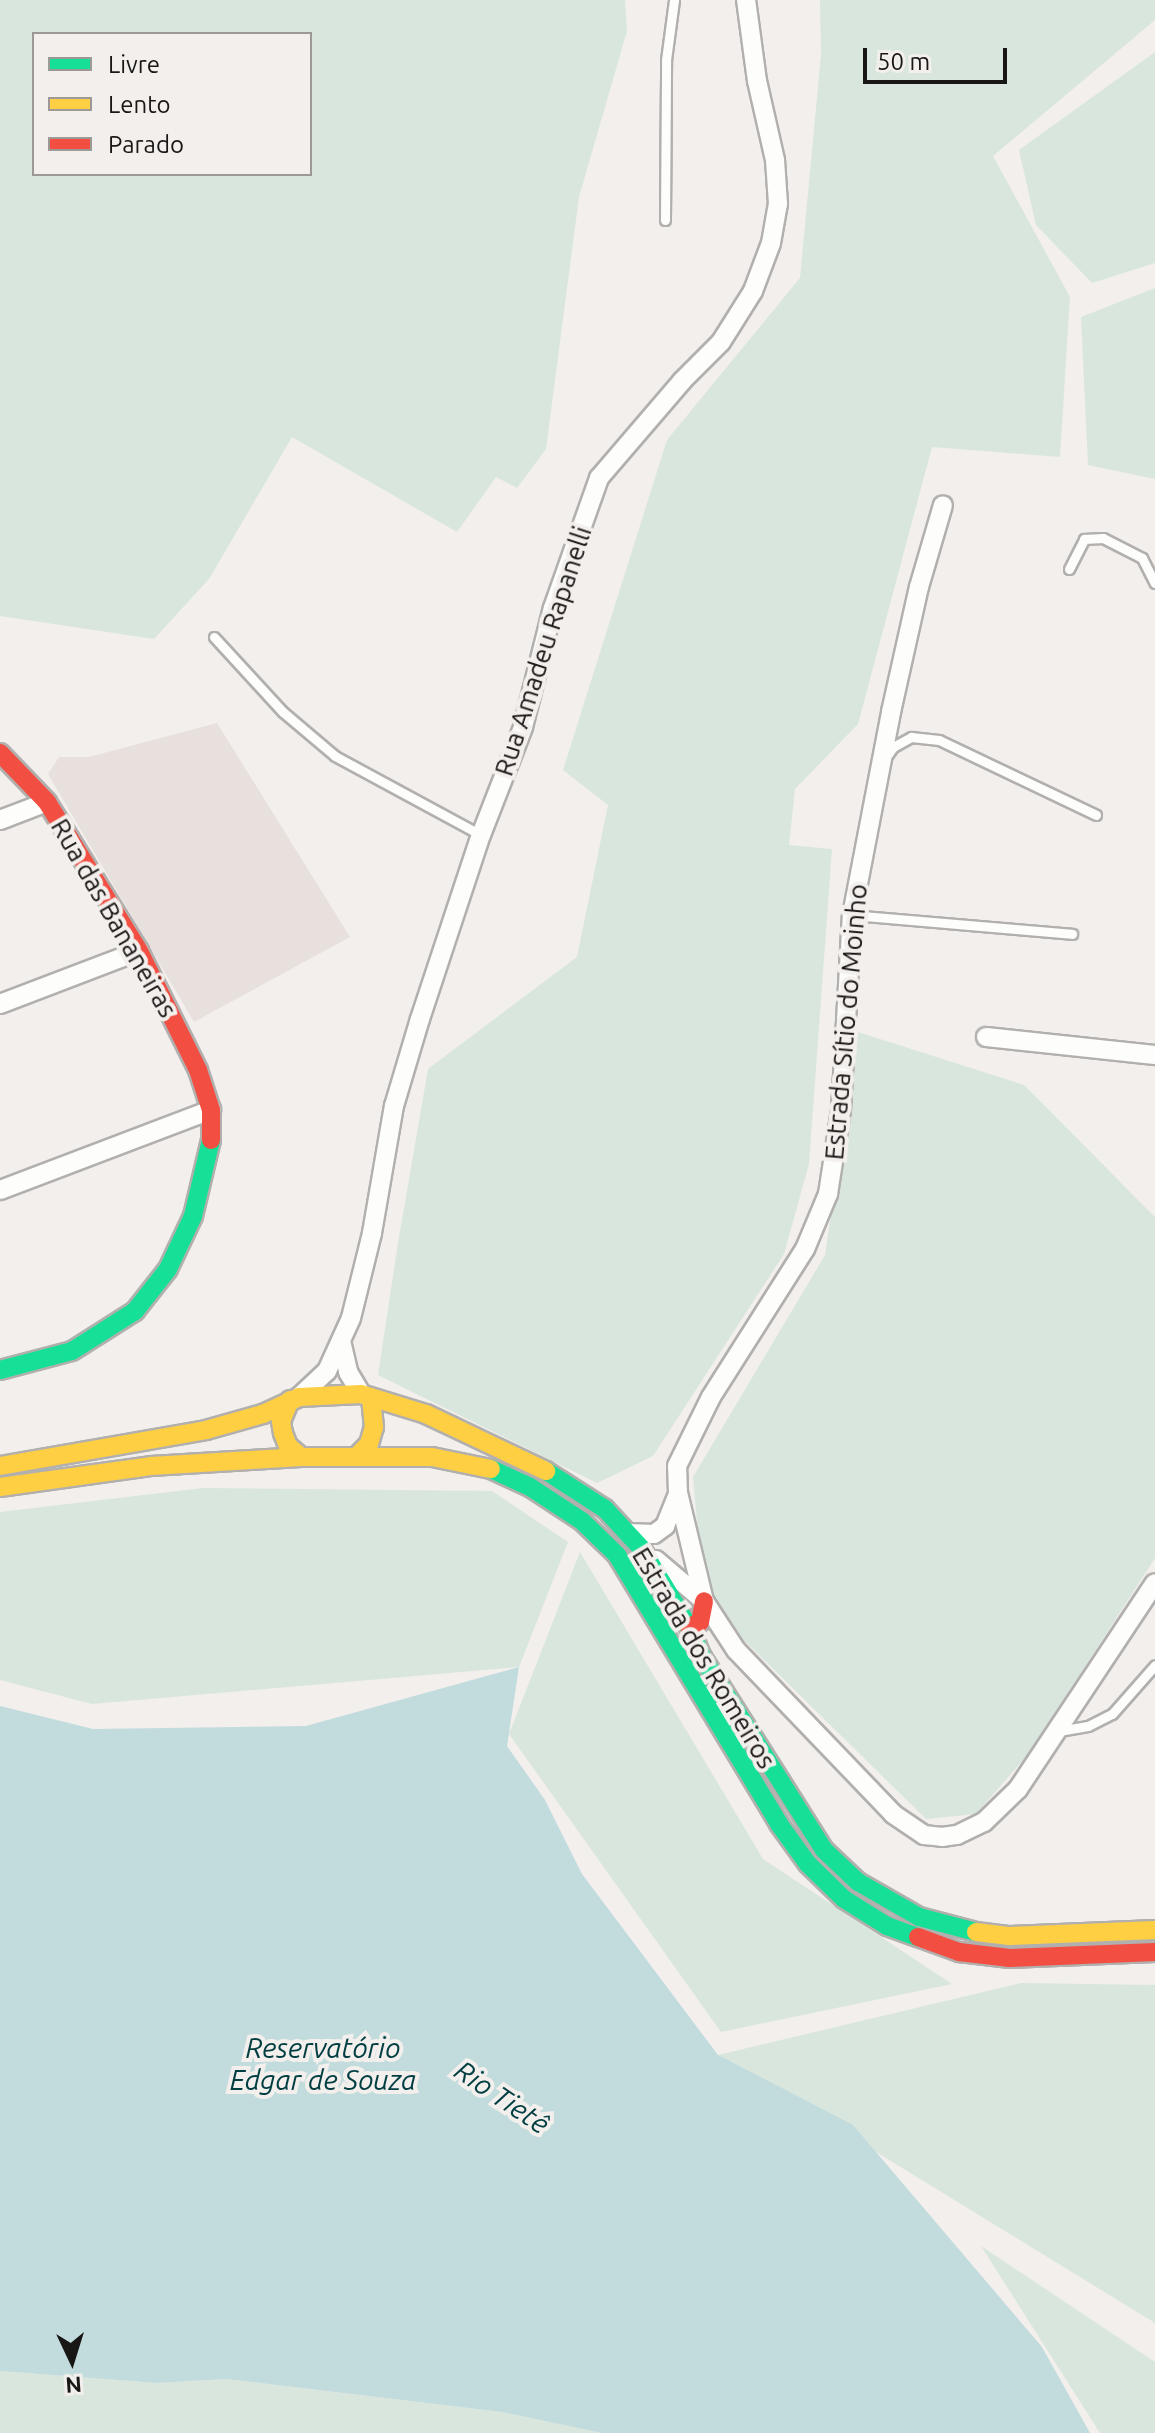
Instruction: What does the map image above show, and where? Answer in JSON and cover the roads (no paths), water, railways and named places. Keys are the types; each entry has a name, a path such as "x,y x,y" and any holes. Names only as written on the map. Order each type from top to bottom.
{"main road":[{"name":"Rua das Bananeiras","path":"0,753 47,802 139,951 198,1070 211,1110 211,1152 202,1190 168,1269 151,1294 114,1327 72,1351 0,1370"},
{"name":"Estrada dos Romeiros","path":"0,1466 206,1430 263,1414 294,1398 366,1396 426,1414 535,1464 605,1509 628,1533 641,1548 689,1627 702,1657 810,1832 840,1867 877,1895 941,1926 987,1935 1155,1930"},
{"path":"357,1456 369,1444 374,1427 366,1396"},
{"path":"294,1398 281,1421 288,1446 301,1457"},
{"name":"Estrada dos Romeiros","path":"0,1487 166,1465 301,1457 432,1457 468,1462 499,1472 530,1487 582,1521 617,1555 636,1583 682,1668 793,1844 825,1882 865,1914 922,1942 984,1956 1155,1952"},
{"path":"636,1583 689,1627 700,1622 704,1601"}],"street":[{"name":"Rua Amadeu Rapanelli","path":"342,1345 372,1233 394,1106 481,835 523,727 553,608 599,478 682,381 721,342 753,291 771,243 778,204 775,160 757,81 746,0"},
{"name":"Estrada Sítio do Moinho","path":"704,1601 678,1493 677,1466 695,1426 790,1277 819,1222 828,1194 841,1110 852,915 919,587 943,505"},
{"path":"0,820 47,802"},
{"path":"0,1004 139,951"},
{"path":"986,1037 1155,1055"},
{"path":"0,1190 211,1110"},
{"path":"342,1345 348,1372 366,1396"},
{"path":"294,1398 327,1371 342,1345"},
{"path":"628,1533 654,1534 665,1526 678,1493"},
{"path":"641,1548 704,1601 736,1650 893,1814 924,1835 957,1835 984,1822 1018,1789 1155,1583"},
{"path":"689,1627 736,1650"}],"lane":[{"path":"665,220 666,60 674,0"},
{"path":"1069,569 1084,539 1103,538 1142,558 1155,583"},
{"path":"214,637 283,712 335,756 481,835"},
{"path":"880,767 901,740 921,736 939,740 1096,815"},
{"path":"852,915 1072,934"},
{"path":"1059,1731 1088,1726 1112,1714 1155,1665"}],"water":[{"name":"Reservatório Edgar de Souza","path":"519,1667 507,1746 545,1800 582,1874 718,2055 853,2125 1042,2347 1090,2433 602,2433 502,2412 226,2379 157,2383 0,2371 0,1706 93,1729 306,1726"}],"water label":[{"name":"Rio Tietê","path":"502,2097"}]}
